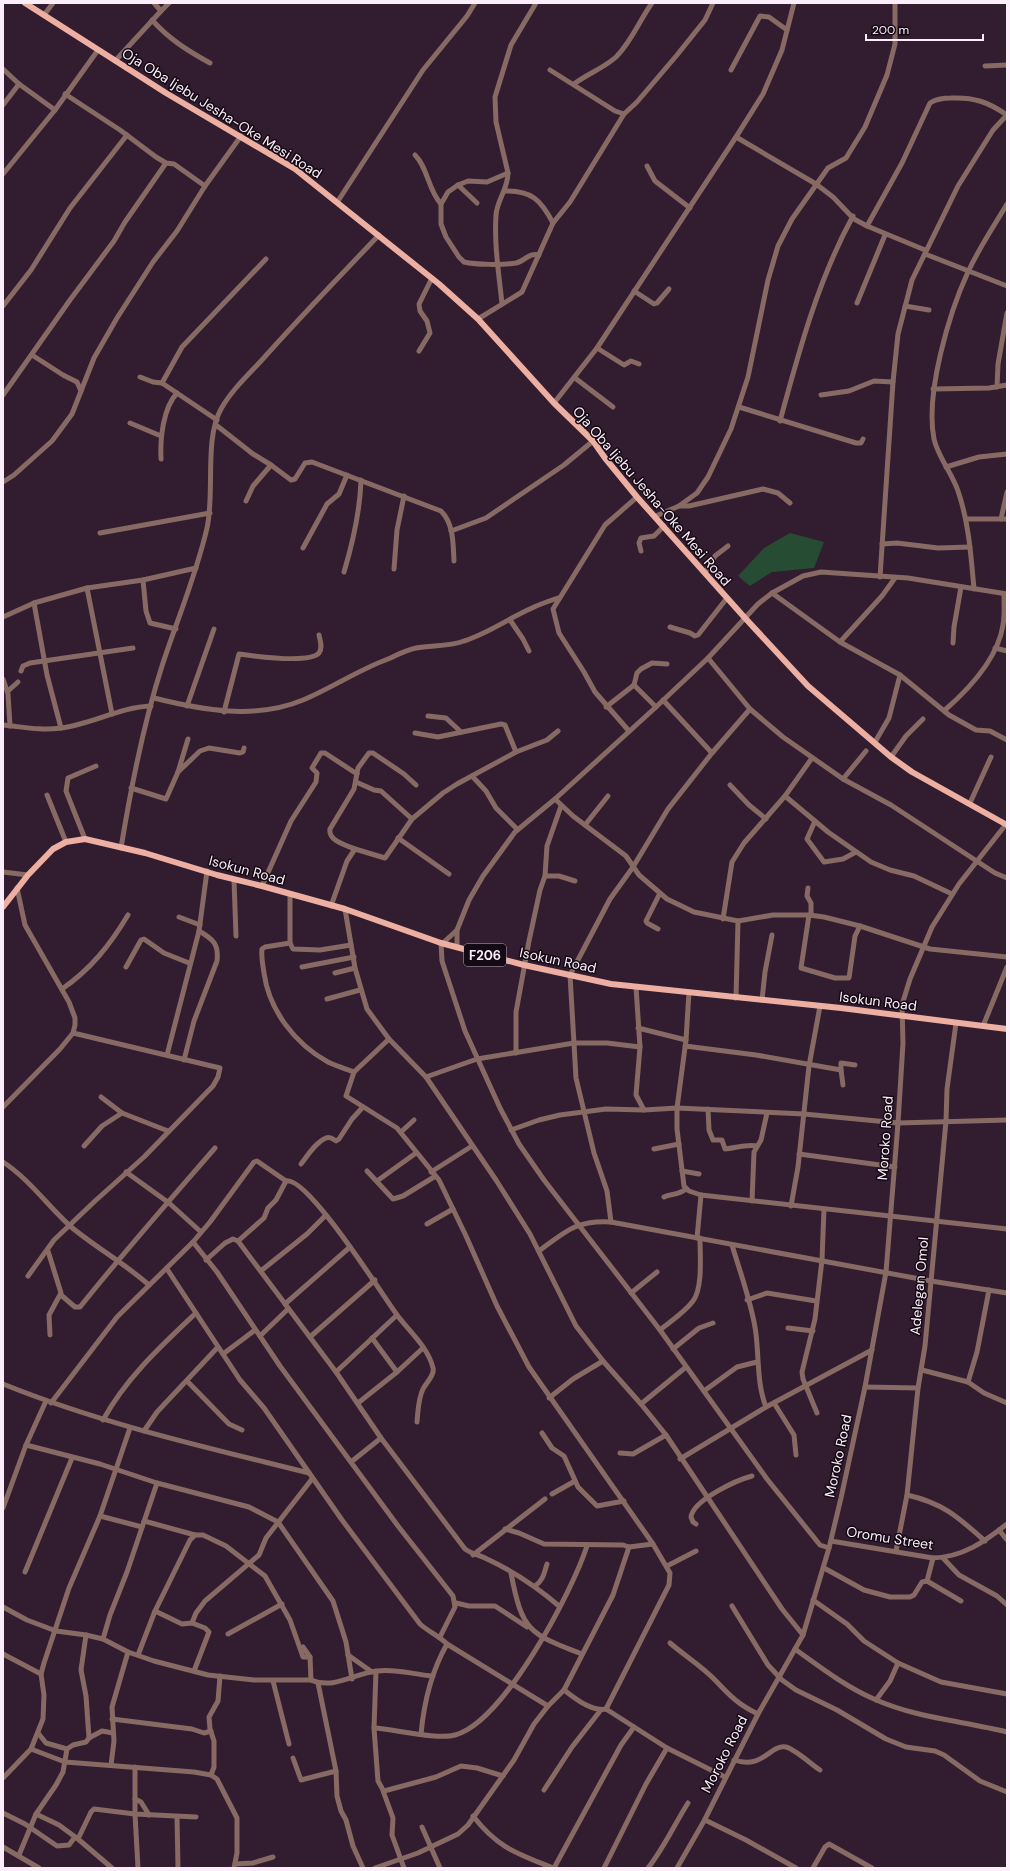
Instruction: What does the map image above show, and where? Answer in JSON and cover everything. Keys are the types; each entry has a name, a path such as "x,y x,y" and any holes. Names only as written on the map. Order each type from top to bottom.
{"main road":[{"name":"Oja Oba Ijebu Jesha-Oke Mesi Road","path":"25,3 115,61 295,169 432,278 478,319 554,403 593,441 604,458 638,497 727,598 808,686 891,757 912,772 1007,824"},
{"name":"Isokun Road","path":"3,907 28,875 53,849 66,842 85,839 345,909 442,943 524,965 570,975 636,987 820,1006 1007,1029"}],"street":[{"path":"44,15 53,3"},
{"path":"154,3 161,11"},
{"path":"115,61 169,3"},
{"path":"338,202 423,70 467,16 475,3"},
{"path":"502,304 496,250 496,214 505,191 508,173 495,114 495,96 511,45 536,3"},
{"path":"574,84 617,56 631,37 632,33 639,26 651,3"},
{"path":"478,319 522,292 553,223 570,202 624,114 637,102 677,55 705,20 713,3"},
{"path":"554,403 597,348 736,138 773,74 782,50 794,3"},
{"path":"656,516 679,506 697,494 708,476 731,429 748,377 768,280 778,246 792,219 816,184 833,164 846,158 857,143 887,75 895,44 895,3"},
{"path":"731,70 760,16 769,17 787,30"},
{"path":"152,20 164,33 181,47 210,63"},
{"path":"3,174 55,110 98,50"},
{"path":"985,66 1007,65"},
{"path":"3,69 19,84 55,110"},
{"path":"550,70 615,111 624,114"},
{"path":"3,105 19,84"},
{"path":"65,94 166,163 174,164 205,186"},
{"path":"866,226 902,163 930,103 947,98 967,97 981,101 1007,115 993,130 958,186 912,280 898,334 892,382 880,577"},
{"path":"3,306 31,270 70,208 127,136"},
{"path":"4,481 29,463 52,441 72,414 94,358 118,318 153,262 177,232 205,186 241,136"},
{"path":"736,138 816,184 866,226 968,272 1007,286"},
{"path":"415,155 420,161 431,189 441,204 442,227 453,250 462,261 481,264 518,263 532,254 539,255"},
{"path":"3,395 114,241 124,222 166,163"},
{"path":"647,166 655,181 690,208"},
{"path":"441,204 448,192 458,185 468,181 487,182 508,173"},
{"path":"458,185 476,203"},
{"path":"505,191 520,191 531,195 543,205 553,223"},
{"path":"974,589 966,519 958,490 946,467 933,435 933,389 952,315 968,272 1007,204"},
{"path":"780,421 795,365 816,302 838,244 853,216"},
{"path":"121,848 131,788 151,706 162,667 191,587 210,513 212,450 216,422 220,410 232,393 274,346 379,235"},
{"path":"857,303 886,235"},
{"path":"162,383 182,347 266,259"},
{"path":"419,350 430,333 427,321 420,311 419,304 432,278"},
{"path":"634,291 654,304 657,303 669,289"},
{"path":"905,306 929,310"},
{"path":"997,387 1001,339 1007,313"},
{"path":"597,348 622,365 626,365 631,361 639,364"},
{"path":"32,354 63,376 77,382 81,391"},
{"path":"140,377 153,382 162,383 177,393 216,422 253,454 272,465 292,480 295,479 305,463 308,462 361,480 441,511 448,519 453,538 454,561"},
{"path":"575,378 613,408"},
{"path":"821,395 849,391 874,381 892,382"},
{"path":"933,389 997,387 1007,385"},
{"path":"161,459 161,436 171,402 177,393"},
{"path":"739,407 780,421 856,443 861,443 863,439"},
{"path":"130,424 161,436"},
{"path":"451,531 486,518 564,465 593,441"},
{"path":"946,467 979,457 1007,454"},
{"path":"246,501 253,486 272,465"},
{"path":"303,548 327,504 339,494 347,475"},
{"path":"344,572 353,542 361,500 361,480"},
{"path":"679,506 689,506 763,489 778,492 790,503"},
{"path":"966,519 1004,519 1007,492"},
{"path":"394,569 397,530 404,496"},
{"path":"629,731 606,707 595,692 559,633 552,609 605,525 638,497"},
{"path":"100,533 210,513"},
{"path":"641,551 641,538 654,536 664,526"},
{"path":"882,544 897,543 938,548 970,547"},
{"path":"705,573 714,556 728,546"},
{"path":"3,617 34,603 87,588 143,580 196,568"},
{"path":"457,947 457,930 469,900 507,840 517,829 555,799 656,707 708,658 745,618 772,593 803,576 821,572 895,578 1006,594 1003,626 995,648 977,676 945,710"},
{"path":"840,642 882,596 895,578"},
{"path":"143,580 146,611 150,623 176,629"},
{"path":"953,643 954,627 961,587"},
{"path":"87,588 112,714"},
{"path":"772,593 840,642 900,675 945,710 949,715 976,730 990,731 1007,740"},
{"path":"154,698 224,712 268,710 286,706 303,700 386,659 407,651 463,642 494,629 531,608 558,598"},
{"path":"670,627 695,636 698,635 727,598"},
{"path":"34,603 46,661 47,675 62,728"},
{"path":"510,620 523,639 529,652"},
{"path":"188,706 214,629"},
{"path":"224,712 239,654 287,659 314,656 319,654 321,650 319,635"},
{"path":"21,671 23,666 30,663 101,654 133,648"},
{"path":"995,648 1007,652"},
{"path":"708,658 750,708 812,758 843,779 891,804 978,861 1007,878"},
{"path":"606,707 634,685 637,673 647,664 667,664"},
{"path":"875,742 890,718 900,675"},
{"path":"3,680 8,691 10,726"},
{"path":"8,691 18,682"},
{"path":"634,685 656,707"},
{"path":"663,700 712,752"},
{"path":"3,725 39,730 62,728 112,714 151,706"},
{"path":"611,1222 607,1191 594,1153 585,1110 576,1078 570,975 596,924 668,809 712,752 750,708"},
{"path":"428,716 446,718 461,732"},
{"path":"891,757 906,736 923,719"},
{"path":"415,733 438,737 498,723 505,725 516,752"},
{"path":"416,785 404,774 373,753 368,753 358,768 354,789 334,821 329,833 332,839 355,850 385,858 412,819 443,793 516,752 547,740 558,731"},
{"path":"131,788 166,799 178,772 188,739"},
{"path":"178,772 200,752 209,748 240,753 243,752 244,748"},
{"path":"843,779 866,751"},
{"path":"262,886 291,821 316,782 318,777 313,767 321,753 325,753 357,774"},
{"path":"970,803 992,757"},
{"path":"723,919 732,862 744,843 785,796 812,758"},
{"path":"85,839 65,789 68,778 96,766"},
{"path":"472,776 486,791 496,808 517,829"},
{"path":"356,782 374,790 381,791 412,819"},
{"path":"730,785 749,805 766,818"},
{"path":"47,795 66,842"},
{"path":"585,825 608,796"},
{"path":"785,796 815,821 871,862 890,870 920,878 952,894"},
{"path":"555,799 585,825 626,856 638,874 660,893 679,906 723,919 738,921 773,915 810,915 860,926 924,947 943,951 1007,957"},
{"path":"516,1053 516,1012 524,965 538,896 546,876 547,846 562,806"},
{"path":"815,821 807,839 824,862 843,859 856,852"},
{"name":"Moroko Road","path":"679,1868 705,1820 725,1777 758,1714 803,1635 831,1541 865,1387 886,1272 895,1167 903,1043 902,1005 932,927 952,894 1007,824"},
{"path":"398,838 449,874"},
{"path":"331,906 347,861 355,850"},
{"path":"167,1055 189,963 199,931 207,871"},
{"path":"3,872 28,875"},
{"path":"546,876 559,876 575,881"},
{"path":"234,880 236,936"},
{"path":"3,1107 56,1054 73,1033 75,1018 62,989 25,925 17,888"},
{"path":"808,888 807,896 810,901 810,915 802,968 835,978 849,978 855,936 860,926"},
{"path":"658,929 646,923 646,920 660,893"},
{"path":"290,894 290,943 292,947 296,950 320,950 351,945"},
{"path":"345,909 355,968 360,990 367,1009 389,1038 426,1077 496,1180 539,1251 576,1326 603,1362 641,1404 666,1435 680,1459 782,1609 803,1635"},
{"path":"62,989 76,979 99,958 112,942 128,916"},
{"path":"179,917 200,925"},
{"path":"736,998 738,921"},
{"path":"457,930 442,943 442,961 465,1031 477,1059 512,1130 533,1165 660,1330 767,1479 820,1545 829,1548"},
{"path":"184,1060 194,1021 218,960 219,953 212,938 199,931"},
{"path":"762,1000 772,935"},
{"path":"126,967 141,940 144,939 164,953 189,963"},
{"path":"290,943 262,949 265,980 270,998 279,1016 301,1041 329,1062 354,1072"},
{"path":"302,967 354,957"},
{"path":"982,1026 1007,966"},
{"path":"335,973 355,968"},
{"path":"636,987 640,1048 636,1095 644,1110"},
{"path":"327,999 360,990"},
{"path":"689,992 686,1040 677,1108 678,1144 684,1186 686,1189 702,1195 1007,1229"},
{"path":"791,1206 800,1154 809,1066 820,1006"},
{"name":"Adelegan Omol","path":"896,1551 907,1495 918,1388 922,1370 946,1121 947,1089 956,1023"},
{"path":"638,1028 686,1040"},
{"path":"28,1276 48,1251 51,1244 126,1172 144,1157 212,1086 218,1077 220,1068 73,1033"},
{"path":"389,1038 354,1072 346,1096 394,1125 438,1180 453,1209 497,1306 529,1368 624,1501 653,1544 670,1573 669,1585 603,1710 572,1747 544,1790"},
{"path":"426,1077 463,1062 574,1043 607,1043 640,1048"},
{"path":"685,1046 756,1055 809,1066 841,1070"},
{"path":"844,1085 841,1064 855,1065"},
{"path":"101,1097 122,1113 168,1131"},
{"path":"301,1164 317,1145 326,1138 330,1137 336,1140 339,1139 352,1119 363,1107"},
{"path":"512,1130 539,1120 585,1110 606,1109 708,1109 804,1114 898,1123 1007,1120"},
{"path":"708,1109 709,1130 713,1140 722,1140 725,1149 737,1148 747,1144 757,1146"},
{"path":"84,1146 102,1126 122,1113"},
{"path":"752,1201 752,1167 757,1146 763,1134 767,1113"},
{"path":"400,1132 414,1120"},
{"path":"654,1149 678,1144"},
{"path":"366,1171 377,1181 390,1198 397,1199 472,1146"},
{"path":"48,1251 48,1257 61,1289 62,1296 74,1307 80,1307 119,1261 127,1249 169,1203 215,1148"},
{"path":"377,1181 416,1153"},
{"path":"800,1154 895,1167"},
{"path":"3,1162 29,1184 70,1226 119,1261 149,1285"},
{"path":"3,1508 26,1446 48,1402 102,1335 149,1285 193,1242 254,1162 259,1162 286,1181 292,1181 306,1192 341,1233 397,1315 423,1348 433,1368 433,1372 421,1393 417,1422"},
{"path":"682,1171 699,1174"},
{"path":"126,1172 169,1203 201,1232"},
{"path":"238,1241 264,1218 268,1208 276,1200 286,1181"},
{"path":"664,1197 668,1194 677,1195 686,1189"},
{"path":"660,1330 690,1304 696,1296 699,1272 698,1238 702,1195"},
{"path":"426,1224 453,1209"},
{"path":"817,1413 803,1379 803,1366 813,1331 822,1260 824,1209"},
{"path":"262,1270 307,1234 326,1215"},
{"path":"539,1251 568,1229 579,1224 611,1222 931,1281 1007,1293"},
{"path":"206,1260 233,1239 238,1241 262,1270 287,1307 358,1403 381,1438 442,1516 455,1537 465,1549 473,1555 480,1556 535,1586 559,1606"},
{"path":"193,1242 233,1295 255,1330 398,1526 453,1596 456,1603 440,1637"},
{"path":"732,1245 756,1334 757,1362 762,1398 766,1407"},
{"path":"260,1336 287,1307 350,1247"},
{"path":"167,1269 218,1347 312,1479 415,1617 428,1632 440,1637 447,1644 548,1706"},
{"path":"631,1293 657,1272"},
{"path":"310,1337 374,1280"},
{"path":"968,1382 978,1352 989,1290"},
{"path":"747,1300 767,1293 816,1301"},
{"path":"50,1335 49,1315 54,1305 62,1296"},
{"path":"103,1420 112,1404 139,1368 196,1313"},
{"path":"336,1372 397,1315"},
{"path":"673,1349 699,1328 713,1323"},
{"path":"788,1328 813,1331"},
{"path":"223,1354 255,1330"},
{"path":"372,1338 397,1372"},
{"path":"144,1431 157,1412 218,1347"},
{"path":"358,1403 397,1372 423,1348"},
{"path":"680,1459 766,1407 872,1350"},
{"path":"549,1398 573,1379 603,1362"},
{"path":"704,1391 737,1367 757,1362"},
{"path":"641,1404 686,1367"},
{"path":"922,1370 968,1382 984,1393 1007,1403"},
{"path":"187,1380 229,1424 242,1430"},
{"path":"3,1385 48,1402 130,1428 309,1473"},
{"path":"865,1387 918,1388"},
{"path":"774,1403 794,1435 796,1456"},
{"path":"3,1778 31,1749 38,1733 44,1708 41,1674 69,1588 100,1516 130,1428"},
{"path":"542,1433 552,1448 564,1456 575,1481 583,1493 597,1506 624,1501"},
{"path":"620,1453 633,1454 666,1435"},
{"path":"352,1462 381,1438"},
{"path":"26,1446 85,1460 157,1483 249,1507 278,1522 329,1593 343,1630 352,1679"},
{"path":"25,1572 72,1458"},
{"path":"696,1524 693,1522 692,1513 708,1499 736,1481 752,1476"},
{"path":"192,1623 196,1613 204,1602 259,1555 266,1538 312,1479"},
{"path":"552,1494 575,1481"},
{"path":"103,1640 110,1614 127,1572 157,1483"},
{"path":"907,1495 936,1503 961,1519 985,1540"},
{"path":"473,1555 545,1499"},
{"path":"100,1516 142,1527"},
{"path":"144,1521 195,1535 203,1535 226,1546 238,1557 249,1563 265,1576 282,1604 297,1637 304,1657 310,1657 311,1680"},
{"name":"Oromu Street","path":"831,1541 933,1558 943,1558 966,1552 1007,1524"},
{"path":"505,1529 519,1533 544,1544 587,1546 623,1545 629,1548 653,1544"},
{"path":"999,1530 1007,1540"},
{"path":"185,1532 190,1540"},
{"path":"138,1655 155,1611 190,1540 195,1535"},
{"path":"374,1728 450,1736 463,1732 476,1723 512,1685 543,1639 580,1568 587,1546"},
{"path":"375,1868 401,1860 430,1847 462,1831 468,1825 514,1760 534,1724 548,1706 564,1690 613,1595 629,1548"},
{"path":"479,1550 480,1556"},
{"path":"667,1566 696,1551"},
{"path":"927,1581 933,1558"},
{"path":"943,1558 959,1575 996,1596 1007,1605"},
{"path":"535,1586 543,1577 547,1564"},
{"path":"824,1568 864,1590 890,1597 910,1597 914,1595 922,1582 927,1581 961,1601"},
{"path":"511,1573 518,1605 528,1627"},
{"path":"813,1600 847,1624 864,1641 898,1663 941,1682 1007,1694"},
{"path":"456,1603 469,1606 495,1606 528,1627 543,1639 582,1654"},
{"path":"228,1634 282,1604"},
{"path":"732,1606 768,1666 782,1680 796,1690 837,1710 886,1739 906,1747 935,1751 944,1755 980,1781 1007,1792"},
{"path":"3,1607 27,1620 56,1631 86,1635 103,1640 128,1652 159,1662 220,1676 273,1680 311,1680 318,1683 338,1682 352,1679 374,1671 402,1671 417,1675 433,1676"},
{"path":"155,1611 182,1624 192,1623 205,1628 209,1632 194,1671"},
{"path":"86,1635 81,1670 86,1696 89,1738"},
{"path":"670,1643 717,1682 724,1691 758,1714"},
{"path":"421,1734 423,1717 433,1676 438,1659 447,1644"},
{"path":"795,1648 848,1685 876,1700 922,1715 1007,1732"},
{"path":"111,1765 113,1733 112,1706 128,1652"},
{"path":"3,1654 41,1674"},
{"path":"348,1655 374,1671"},
{"path":"876,1700 890,1681 898,1663"},
{"path":"374,1671 374,1728 378,1781 384,1791 393,1818 392,1835 404,1868"},
{"path":"211,1774 214,1767 214,1741 212,1731 210,1729 209,1717 218,1701 220,1676"},
{"path":"273,1680 289,1744"},
{"path":"318,1683 336,1771 337,1796 341,1811 346,1820 353,1846 363,1868"},
{"path":"564,1690 580,1701 603,1710 668,1748 725,1777"},
{"path":"112,1719 192,1729 204,1733 212,1731"},
{"path":"473,1816 485,1831 497,1842 519,1854 553,1868 621,1746 634,1727"},
{"path":"19,1855 36,1814 56,1785 65,1762 67,1749 73,1745 86,1742 89,1738 102,1731 113,1733"},
{"path":"38,1733 46,1743 67,1749"},
{"path":"734,1760 740,1762 755,1762 780,1748 785,1747 794,1751 820,1770"},
{"path":"604,1868 646,1784 668,1748"},
{"path":"31,1749 65,1762 211,1774 217,1779 237,1818 237,1853 234,1866 253,1863 273,1857"},
{"path":"293,1758 301,1780 336,1771"},
{"path":"384,1791 436,1777 461,1766 477,1768 503,1776"},
{"path":"135,1767 135,1814 138,1868"},
{"path":"136,1799 141,1802 149,1815"},
{"path":"648,1868 661,1851 676,1821 688,1803"},
{"path":"3,1813 57,1846 69,1845 77,1838 92,1810 177,1817 196,1817"},
{"path":"36,1814 48,1818 77,1838 112,1868"},
{"path":"177,1817 178,1868"},
{"path":"705,1820 746,1840 796,1868"},
{"path":"422,1827 440,1868"},
{"path":"813,1868 829,1844 872,1868"},
{"path":"3,1847 39,1868"}],"green space":[{"path":"790,533 824,542 814,568 772,572 750,586 738,576 764,548"}]}
